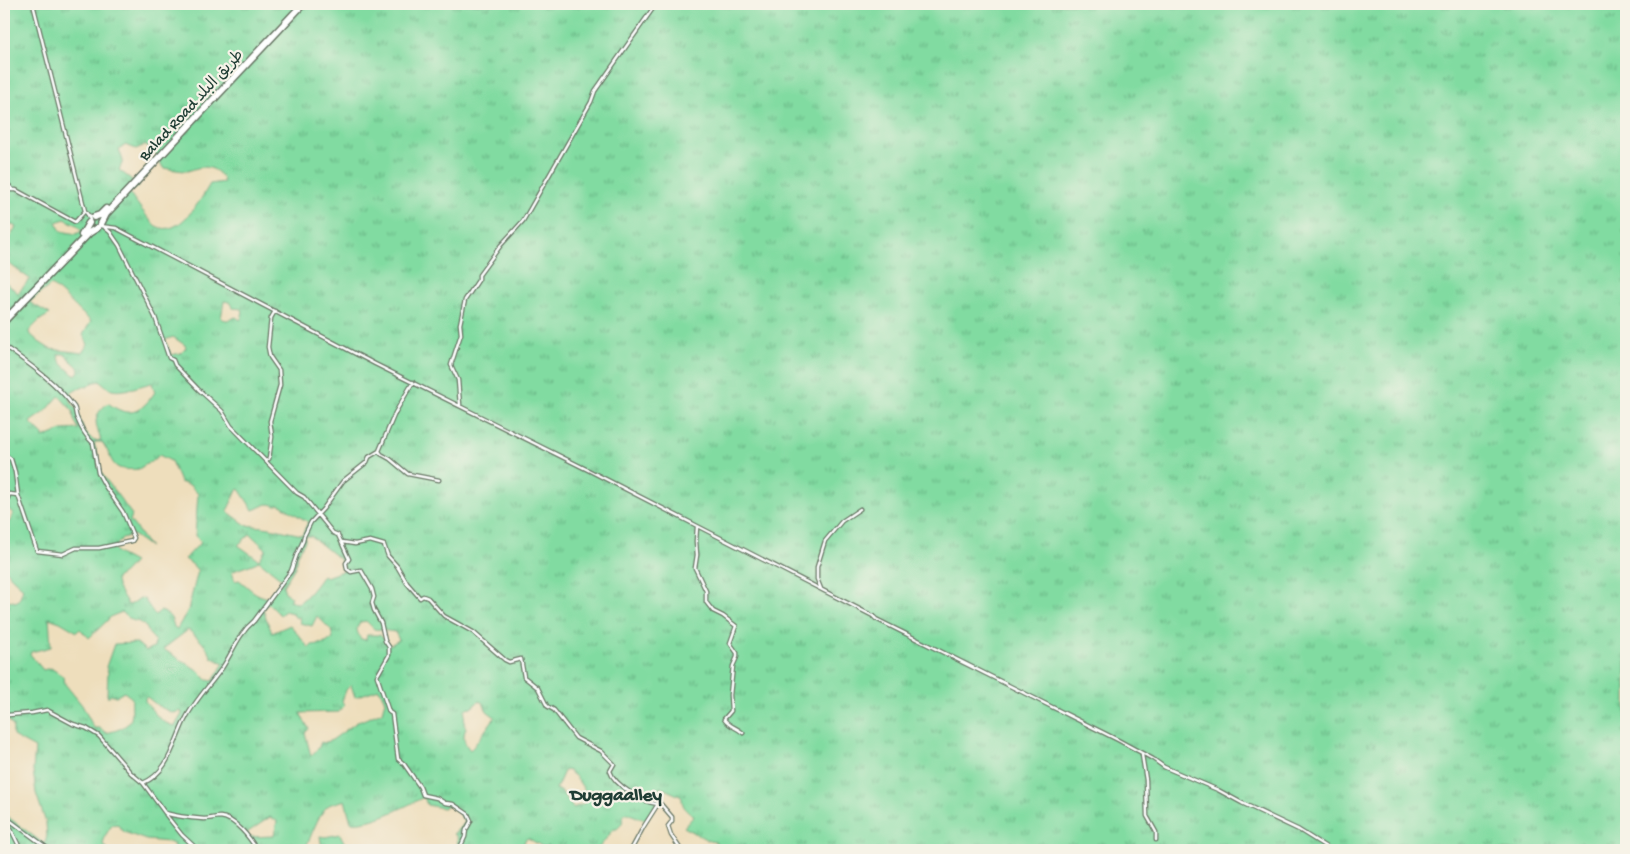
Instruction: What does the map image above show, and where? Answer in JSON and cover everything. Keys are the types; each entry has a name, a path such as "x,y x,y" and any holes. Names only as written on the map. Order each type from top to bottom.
{"highway":[{"name":"Balad Road طريق البلد","path":"4,316 86,231 91,219 103,212 298,4"},
{"name":"Balad Road طريق البلد","path":"4,321 89,233 100,226 106,214 302,4"},
{"path":"91,219 99,219 100,226 92,228 91,219"}],"street":[{"path":"33,4 85,211 91,219"},
{"path":"460,406 458,380 451,365 461,334 460,324 465,300 479,280 479,275 522,221 595,91 656,4"},
{"path":"4,176 12,189 75,222 85,211"},
{"path":"4,190 12,189"},
{"path":"100,226 116,228 366,359 1118,740 1164,767 1218,790 1299,830 1331,850"},
{"path":"100,226 110,232 128,262 155,317 169,358 173,360 175,365 198,390 222,411 231,426 297,493 304,497 334,533 338,535 349,559 345,567 351,572 361,570 372,588 374,610 381,623 385,641 389,647 389,655 377,676 389,712 392,714 398,759 404,764 420,787 423,795 453,804 470,816 471,821 459,850"},
{"path":"266,461 269,459 272,445 270,420 280,385 279,370 270,356 268,347 271,318 275,311"},
{"path":"4,346 34,367 76,409 76,417 85,436 93,443 98,473 123,512 134,538 99,548 76,548 63,554 37,551 18,495 15,472 11,460 4,454"},
{"path":"143,783 149,781 164,767 186,716 222,668 238,638 254,621 291,571 306,532 318,514 343,481 367,462 369,457 379,451 395,413 413,382"},
{"path":"379,451 408,474 439,480"},
{"path":"4,508 10,494 18,495"},
{"path":"822,590 816,572 825,541 842,521 860,509"},
{"path":"697,527 695,568 706,591 706,602 712,611 723,616 736,626 730,643 737,656 732,666 730,711 724,719 730,726 738,728 743,733"},
{"path":"342,542 355,544 370,541 384,545 388,556 398,566 407,583 420,598 423,596 428,598 444,616 473,632 505,660 509,662 521,660 524,677 538,688 547,706 554,710 576,738 601,752 614,764 610,770 612,777 633,795 642,797 648,803 658,804 660,802 672,818 668,827 681,850"},
{"path":"4,712 8,715 47,710 99,736 130,773 143,783 182,835 198,850"},
{"path":"1142,755 1146,780 1147,816 1156,832 1156,840"},
{"path":"632,850 658,804"},
{"path":"165,813 204,819 226,818 248,836 257,850"},
{"path":"5,817 21,850"},
{"path":"5,817 50,850"}],"green space":[{"path":"4,4 1626,4 1626,850 721,850 716,842 709,841 684,827 694,816 684,807 680,796 660,787 656,806 645,820 627,813 624,814 622,824 617,829 614,829 597,850 555,850 548,846 543,847 528,838 525,840 522,850 460,850 457,836 453,834 465,823 457,809 450,804 443,808 427,805 424,797 378,818 359,822 351,822 345,800 329,805 321,814 304,850 175,850 173,844 169,842 146,840 124,832 117,824 112,825 105,836 103,845 109,850 4,850 4,814 44,844 47,836 46,823 36,793 33,770 35,748 13,736 13,726 4,715 4,599 16,602 20,598 23,588 4,568 4,522 10,522 13,513 4,506 4,281 18,293 30,279 4,260 4,247 16,227 4,220","holes":["126,145 136,149 145,145 155,152 163,168 187,171 207,167 217,171 224,182 210,184 188,215 173,227 165,229 154,224 129,192 140,186 119,170 123,161 119,149","65,219 77,225 82,231 76,234 61,231 56,222","51,285 91,321 83,335 88,344 82,353 50,349 29,333 40,320 50,314 29,302","224,301 229,302 233,308 242,309 243,312 240,320 236,317 225,320 221,318","173,337 185,345 186,348 181,353 171,355 165,340","58,354 64,354 78,367 79,371 74,375 64,366","99,381 116,391 152,383 155,392 145,405 134,411 122,411 108,403 99,412 96,420 101,440 94,441 84,431 77,410 69,398 71,393 83,386 87,387","59,396 73,411 74,420 79,429 62,430 43,438 43,435 30,422 47,410","95,442 102,442 114,464 122,469 139,469 159,455 171,461 180,482 191,486 198,494 195,536 201,542 185,559 198,571 188,610 177,629 168,615 160,611 155,615 144,599 140,598 128,605 118,589 116,578 124,573 134,562 114,549 122,538 133,535 150,547 130,521 132,515 98,466","239,489 253,510 267,504 276,506 279,504 308,522 302,535 246,525 227,511","250,534 266,549 259,560 238,545","305,536 311,536 343,562 345,570 326,577 323,575 301,602 294,603 289,601 291,597 285,592 283,586 295,567 297,555 305,541","259,561 283,580 269,598 253,591 239,580 235,581 232,572","268,603 280,615 285,611 292,613 296,618 299,616 300,623 312,626 317,616 331,630 333,638 326,643 312,645 309,648 290,625 272,633 263,610","122,612 127,617 143,624 155,641 154,647 146,651 137,643 114,644 106,667 108,672 107,695 108,697 111,695 116,696 124,692 132,698 131,719 127,725 120,729 106,733 100,728 94,728 82,705 65,684 64,677 51,668 43,670 30,654 31,652 51,647 49,618 77,632 80,629 89,638 112,616","366,621 374,629 395,632 399,640 390,645 380,635 367,635 366,640 361,639 357,629 360,622","188,630 202,642 212,658 224,663 213,681 207,680 199,671 163,649","351,685 355,697 379,689 385,701 382,712 360,720 332,740 321,742 311,756 305,733 309,729 300,713 339,712 344,706 342,701 346,690","147,697 158,706 173,713 181,711 182,714 175,726 166,723 145,701 145,698","479,701 495,717 470,750 464,740 466,728 464,724 465,709 471,708","568,770 576,777 587,794 585,803 573,808 562,792 556,789 564,771","270,817 277,821 274,836 251,837 247,834"]},
{"path":"340,834 348,850 327,850 322,848 320,836"}],"district":[{"name":"Duggaalley","path":"616,793"}]}
